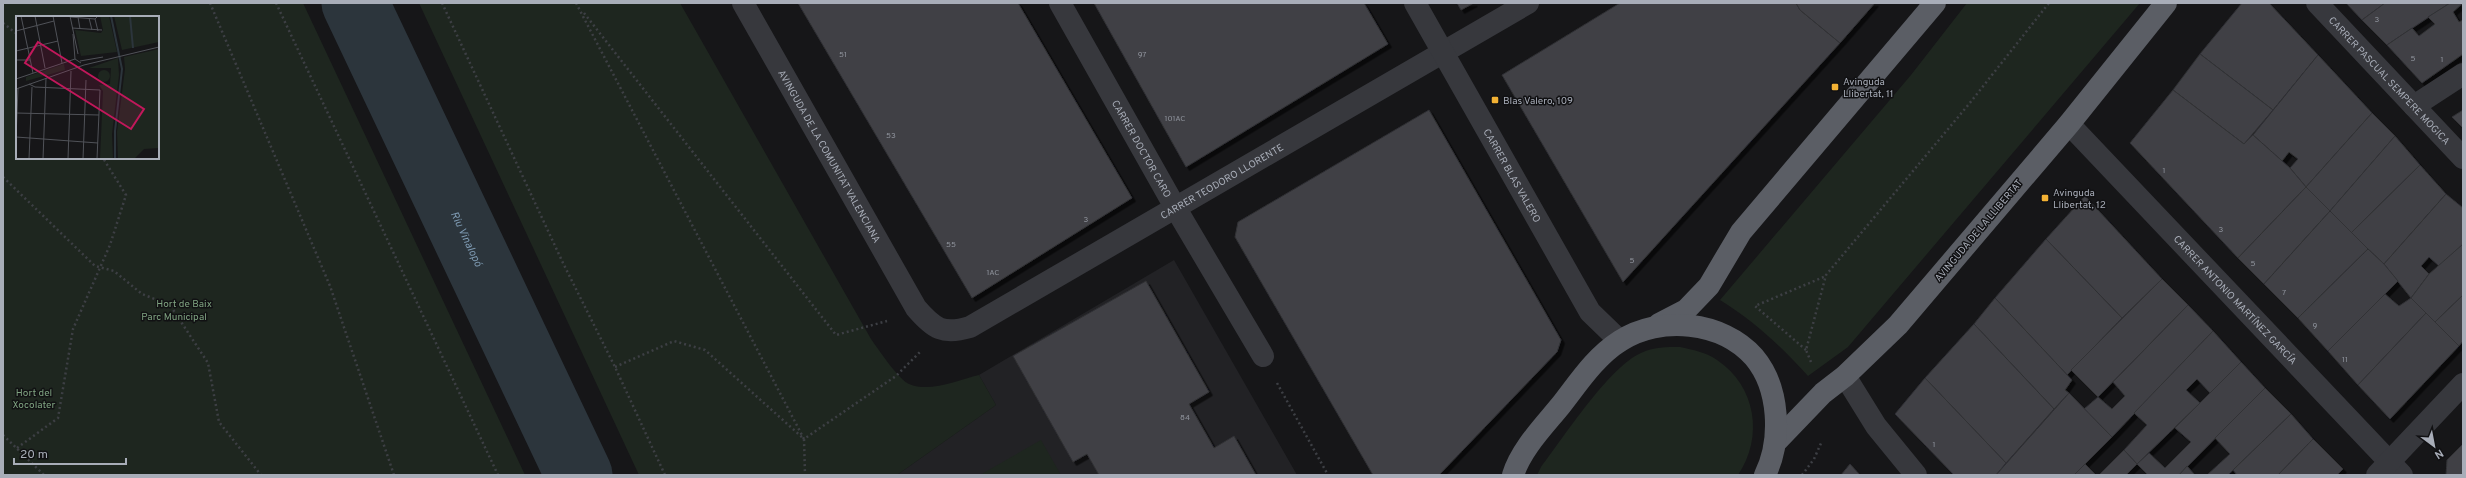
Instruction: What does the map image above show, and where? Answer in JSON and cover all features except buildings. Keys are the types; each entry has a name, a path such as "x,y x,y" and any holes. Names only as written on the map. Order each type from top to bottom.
{"highway":[{"path":"1513,475 1532,440 1596,360 1620,341 1656,326 1686,310 1709,286 1741,232 1934,3"},
{"name":"AVINGUDA DE LA LLIBERTAT","path":"1775,443 1823,393 1845,376 1898,325 2069,124 2166,3"},
{"path":"1656,326 1703,327 1729,338 1754,357 1770,385 1775,409 1775,443 1764,475"}],"street":[{"name":"AVINGUDA DE LA COMUNITAT VALENCIANA","path":"743,3 916,308"},
{"name":"CARRER DOCTOR CARO","path":"1060,3 1175,207 1262,356"},
{"name":"CARRER BLAS VALERO","path":"1415,3 1590,312 1620,341"},
{"name":"CARRER TEODORO LLORENTE","path":"916,308 928,322 940,330 954,332 970,327 1175,207 1443,54 1528,3"},
{"name":"CARRER PASCUAL SEMPERE MOGICA","path":"2317,3 2463,158"},
{"path":"2414,106 2463,74"},
{"name":"CARRER ANTONIO MARTÍNEZ GARCÍA","path":"2069,124 2390,471"},
{"path":"1845,376 1876,426 1916,475"},
{"path":"2390,471 2463,384"}],"path":[{"path":"210,3 330,286 394,475"},
{"path":"276,3 393,256 498,475"},
{"path":"442,3 563,263 615,367 665,475"},
{"path":"576,3 836,335 887,321"},
{"path":"1806,350 1826,275 2049,3"},
{"path":"580,7 804,439 805,475"},
{"path":"3,23 16,33"},
{"path":"17,448 58,418 73,329 110,245 126,195 104,159"},
{"path":"3,177 99,267 114,271 142,294 170,305 208,363 219,422 261,475"},
{"path":"1823,393 1806,350 1755,306 1826,275"},
{"path":"615,367 674,341 705,350 804,439"},
{"path":"1262,356 1328,475"},
{"path":"804,439 896,376"},
{"path":"3,435 44,474"},
{"path":"1802,475 1814,459 1823,439"},
{"path":"39,475 44,474"}],"shaded area":[{"path":"1174,260 1297,475 897,475 996,405 979,375"}],"green space":[{"name":"Parc Municipal","path":"3,3 303,3 525,475 3,475"},
{"path":"419,3 680,3 871,339 889,364 905,382 917,386 926,387 944,385 979,375 996,405 897,475 639,475"},
{"path":"1967,3 2140,3 1848,347 1808,376 1767,335 1720,300 1911,75"},
{"path":"1680,347 1704,353 1717,360 1730,371 1748,398 1752,413 1753,429 1751,445 1746,460 1738,475 1537,475 1541,467 1574,421 1615,372 1628,361 1646,351 1660,348"},
{"path":"1041,440 1061,475 980,475"}],"waterway":[{"name":"Riu Vinalopó","path":"355,3 579,475"}],"place":[{"name":"Avinguda Llibertat, 11","path":"1835,87"},
{"name":"Blas Valero, 109","path":"1495,100"},
{"name":"Avinguda Llibertat, 12","path":"2045,198"}],"park label":[{"name":"Hort de Baix","path":"184,303"},
{"name":"Hort del Xocolater","path":"34,398"}]}
